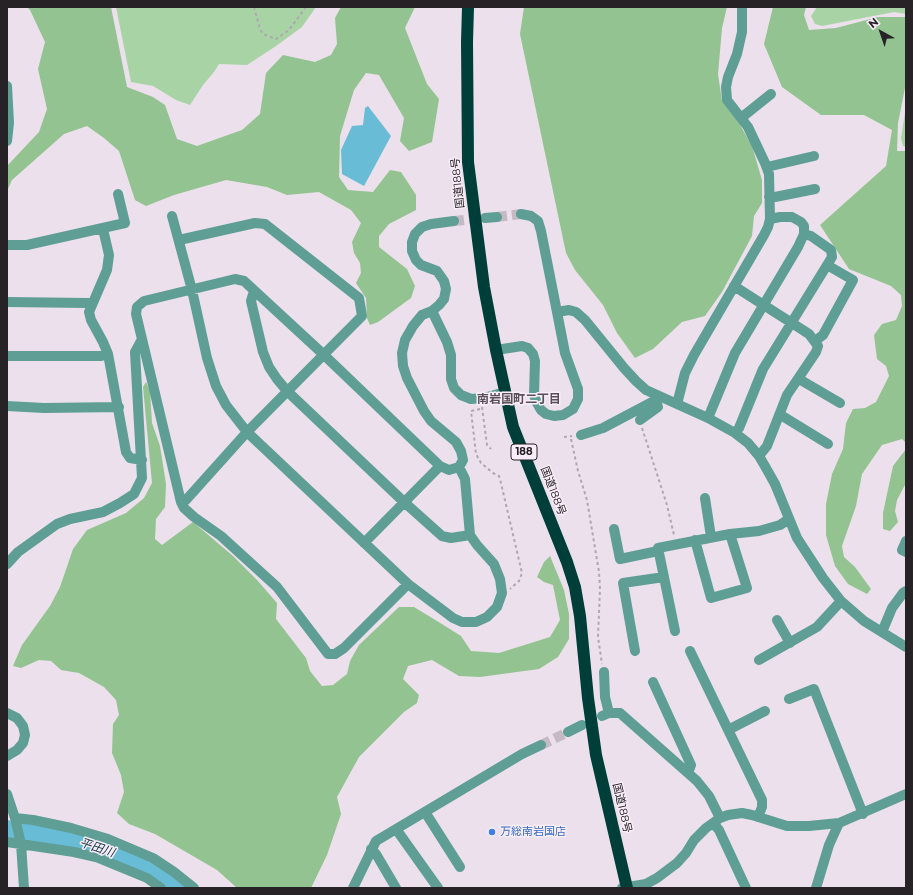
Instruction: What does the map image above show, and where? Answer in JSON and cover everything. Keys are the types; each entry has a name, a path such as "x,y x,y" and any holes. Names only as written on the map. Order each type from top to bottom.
{"highway":[{"name":"国道188号","path":"468,7 468,162 484,287 513,427 567,562 575,587 580,616 588,698 596,755 625,888"}],"street":[{"path":"677,404 685,373 694,354 766,231 770,219 769,174 767,167 755,139 727,100 726,87 728,77 737,54 742,32 742,7"},
{"path":"7,86 9,123 7,141"},
{"path":"741,118 771,94"},
{"path":"767,167 814,156"},
{"path":"769,197 815,189"},
{"path":"7,245 27,245 125,223 118,194"},
{"path":"496,350 522,346 528,348 533,354 535,361 534,395 540,410 546,414 554,416 563,415 573,409 578,399 578,389 565,353 541,231 538,221 531,216 520,214"},
{"path":"172,216 192,290 207,358 216,386 226,406 247,432 408,584 453,618 462,622 476,622 487,617 497,607 502,593 500,580 494,564 476,546 470,535 465,479 459,467"},
{"path":"485,218 497,216"},
{"path":"708,418 735,353 798,247 804,234 804,226 792,217 770,219"},
{"path":"408,584 344,648 335,654 328,654 314,638 277,587 221,536 194,517 181,502 136,314 137,307 144,301 235,279 244,281 440,466 449,470 459,467 463,460 459,447 450,436 431,422 424,411 407,378 403,366 402,353 405,340 412,326 422,316 432,311 439,305 444,299 446,289 444,280 437,271 421,265 416,260 412,251 412,242 415,234 422,227 430,224 454,221"},
{"path":"179,240 255,222 265,224 359,298 362,316 247,432 186,500 181,502"},
{"path":"102,229 109,255 107,270 89,312 91,320 108,354 126,452 130,458 142,460"},
{"path":"735,433 739,428 762,369 832,257 831,250 811,236 804,234"},
{"path":"815,341 823,335 853,280 827,264"},
{"path":"734,286 809,334 818,346 816,352 799,379 787,395 767,446 759,456"},
{"path":"254,291 251,301 263,352 269,368 287,391 442,536 450,538 470,535"},
{"path":"7,302 92,304"},
{"path":"557,312 569,310 576,312 585,320 636,381 646,390 658,398 677,404 708,418 735,433 759,456 775,484 797,538 823,578 841,601 864,621 906,647"},
{"path":"432,311 447,342 454,388 461,395 482,403 505,392"},
{"path":"7,564 18,552 57,524 70,519 103,512 134,494 142,478 135,352 142,339"},
{"path":"7,356 101,356 108,354"},
{"path":"799,379 840,403"},
{"path":"640,420 658,407 658,398"},
{"path":"581,435 603,428 658,398"},
{"path":"7,406 44,408 118,407"},
{"path":"779,415 828,444"},
{"path":"364,543 440,466"},
{"path":"705,498 711,537"},
{"path":"614,529 620,559 658,551 658,548 695,540 759,531 780,525 789,519"},
{"path":"695,540 711,598 747,588 730,534"},
{"path":"906,541 902,550 906,552"},
{"path":"658,551 675,631"},
{"path":"635,651 623,583 664,577"},
{"path":"882,632 892,608 906,591"},
{"path":"759,660 817,627 841,601"},
{"path":"777,620 790,643"},
{"path":"690,651 762,800 762,806 758,816"},
{"path":"604,672 605,715 620,713 697,781 709,796 719,830 746,888"},
{"path":"653,682 690,765 688,773"},
{"path":"789,699 814,689 863,814"},
{"path":"728,730 765,711"},
{"path":"7,713 17,718 23,726 25,735 23,743 17,750 7,756"},
{"path":"568,732 582,726"},
{"path":"354,888 376,841 522,754 541,745"},
{"path":"7,794 20,842 24,888"},
{"path":"625,888 646,884 657,878 686,853 694,840 706,828 717,820 728,815 742,813 758,816 787,826 809,826 839,823 863,814 906,794"},
{"path":"425,812 460,867"},
{"path":"15,819 33,820 71,828 114,841 153,858 194,888"},
{"path":"816,888 829,845 839,823"},
{"path":"396,829 438,888"},
{"path":"7,842 20,842 96,857 147,878 162,888"},
{"path":"371,849 376,854 396,888"}],"path":[{"path":"254,7 260,29 263,34 276,39 289,30 306,7"},
{"path":"491,448 487,445 482,403 471,411 476,454 481,463 493,474 499,476 522,573 519,581 510,590 502,593"},
{"path":"640,420 667,505 676,544"},
{"path":"571,436 578,471 587,500 599,572 600,589 598,637 604,672"}],"green space":[{"path":"27,7 111,7 127,87 153,97 165,105 177,139 197,146 242,130 260,114 266,73 283,55 315,62 331,55 337,44 335,18 341,7 415,7 405,28 427,84 439,99 432,142 409,151 400,141 404,118 379,75 366,73 354,90 340,136 339,177 348,190 373,192 390,170 401,172 416,195 416,210 389,224 379,236 379,247 407,269 415,286 411,298 378,322 370,325 367,318 366,298 356,283 361,273 360,263 354,253 352,242 361,223 351,210 319,192 287,195 267,187 226,180 174,195 146,206 135,200 119,151 87,126 64,134 12,180 7,191 7,166 39,132 47,109 38,69 45,42 30,10"},
{"path":"116,7 316,7 302,27 247,65 219,64 190,105 176,100 153,86 131,82"},
{"path":"524,7 727,7 722,28 718,74 722,101 739,123 752,146 762,180 762,203 754,216 752,236 722,292 705,316 682,322 653,349 635,358 617,333 603,305 575,270 566,253 520,34"},
{"path":"773,7 806,7 804,15 809,30 836,28 878,17 906,17 906,83 898,123 897,151 906,151 906,443 902,439 882,445 862,474 856,506 842,546 844,557 855,567 871,589 867,594 848,584 835,566 826,535 826,504 832,474 843,449 846,423 853,409 865,408 876,402 889,376 886,366 877,359 874,335 882,324 896,320 902,306 901,295 891,286 849,269 820,225 886,166 892,130 864,115 821,115 782,87 764,44"},
{"path":"817,7 906,7 906,14 894,12 822,26 815,24 811,16"},
{"path":"906,106 906,147 903,146 901,138"},
{"path":"146,382 150,391 152,423 160,446 166,484 165,507 156,519 155,539 162,545 193,522 233,556 277,603 276,619 306,658 310,671 322,686 333,685 347,674 350,661 359,645 399,607 414,607 437,621 461,636 471,651 499,653 550,637 560,620 553,585 544,582 537,577 544,562 550,556 564,590 569,614 569,639 558,657 539,669 480,677 459,676 432,660 408,666 403,679 419,695 417,703 404,712 359,757 337,797 341,814 327,855 311,888 237,888 217,870 155,834 129,824 117,813 124,792 121,775 112,753 113,724 119,715 116,700 104,687 79,673 61,670 51,661 39,660 21,668 13,666 22,645 50,606 60,587 73,549 87,530 126,513 144,498 152,483 143,387"},
{"path":"906,449 906,483 897,500 895,511 898,522 890,531 883,529 883,513 893,466"}],"water":[{"path":"368,106 391,136 364,186 342,174 341,150 352,126 363,125 365,108"}],"waterway":[{"name":"平田川","path":"7,829 72,840 110,852 160,873 179,888"}],"tunnel":[{"path":"497,217 521,214"},
{"path":"454,221 482,218"},
{"path":"541,745 568,732"}],"place":[{"name":"万総南岩国店","path":"492,832"}],"district":[{"name":"南岩国町二丁目","path":"519,399"}]}
